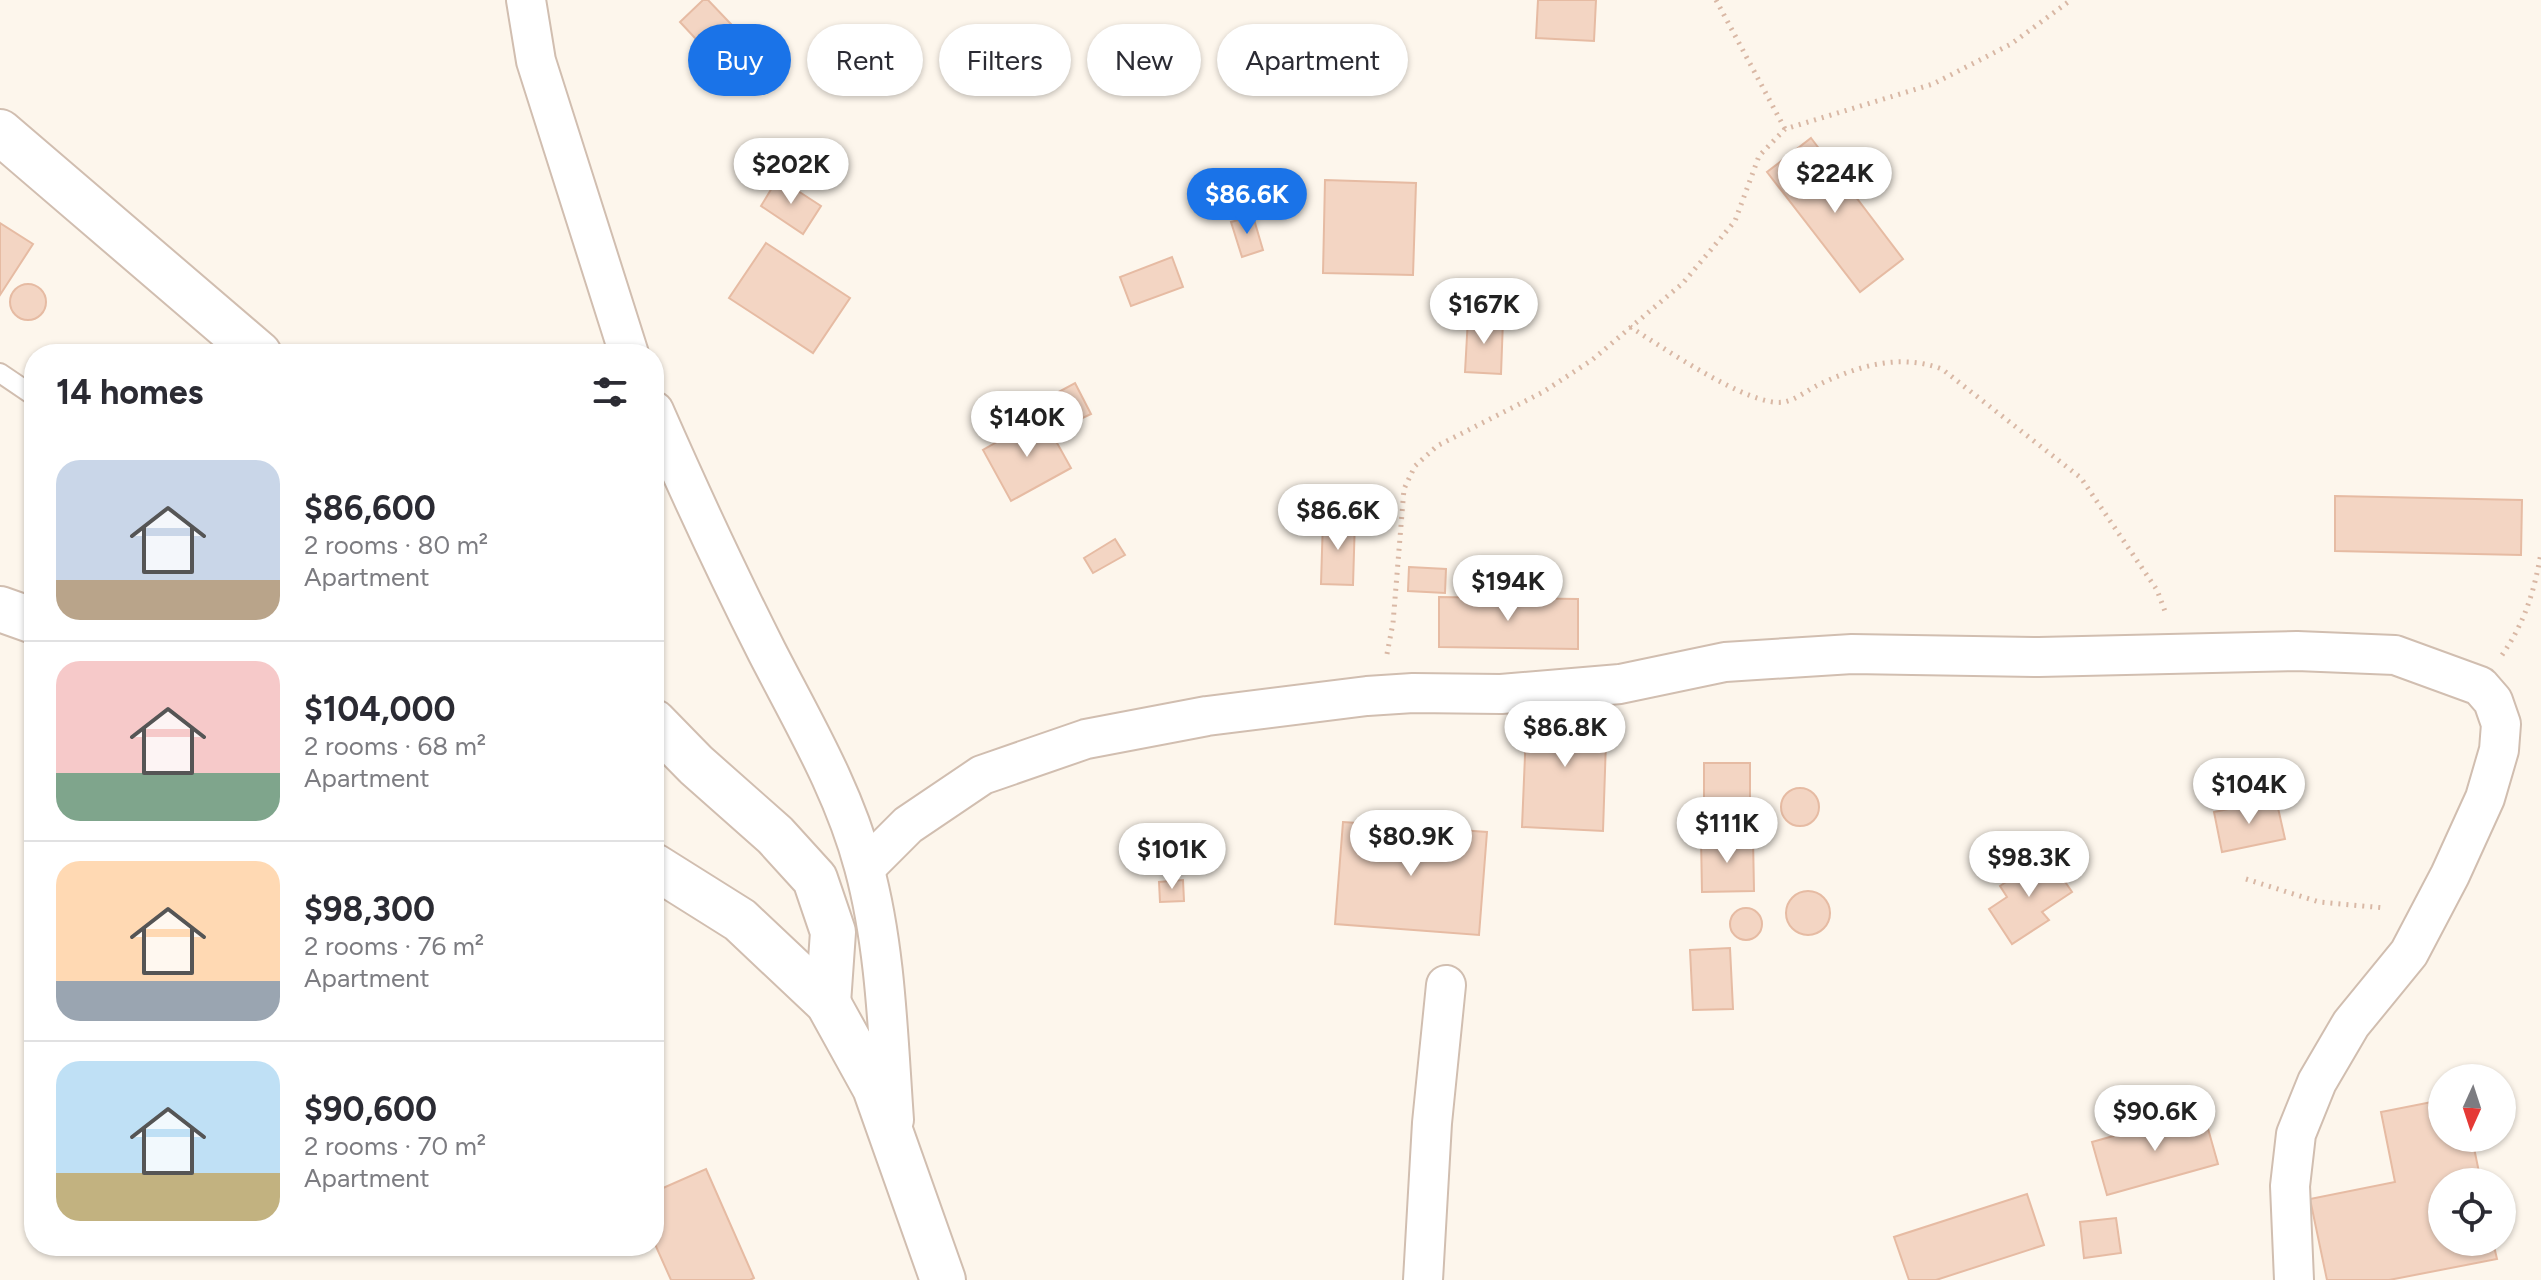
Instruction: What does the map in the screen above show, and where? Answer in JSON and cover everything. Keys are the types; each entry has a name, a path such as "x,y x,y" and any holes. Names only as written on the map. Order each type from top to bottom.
{"street":[{"path":"526,0 536,61 626,344"},
{"path":"0,132 247,344"},
{"path":"664,434 708,534 810,734 842,804 865,868 883,970 896,1142"},
{"path":"0,609 24,617"},
{"path":"865,868 908,825 982,775 1071,744 1207,716 1367,696 1501,694 1620,684 1725,662 1836,655 2039,657 2297,651 2395,655 2480,686 2493,701 2501,724 2499,750 2485,798 2409,953 2344,1036 2317,1082 2296,1134 2290,1186 2294,1280"},
{"path":"664,732 775,835 815,879 833,932 828,1003"},
{"path":"664,872 740,920 828,1003 875,1088 943,1280"},
{"path":"1423,1280 1432,1123 1446,985"}],"lane":[{"path":"0,373 24,389"}],"path":[{"path":"1716,0 1785,129"},
{"path":"1367,696 1386,657 1393,623 1404,489 1415,466 1437,446 1488,422 1592,360 1683,283 1735,221 1759,156 1785,129 1933,84 2011,44 2071,0"},
{"path":"1630,327 1722,383 1756,398 1784,402 1849,370 1902,359 1924,362 1942,369 2081,478 2157,590 2182,652"},
{"path":"2480,686 2520,630 2536,584 2541,553"},
{"path":"2246,879 2319,902 2430,913"}],"building":[{"path":"703,0 708,0 731,24 688,24 688,31 680,22"},
{"path":"1538,0 1596,0 1594,41 1536,38"},
{"path":"1811,138 1903,259 1860,292 1767,172"},
{"path":"778,178 821,206 803,234 761,206"},
{"path":"1325,180 1416,183 1413,275 1323,273"},
{"path":"1253,216 1263,250 1242,257 1231,222"},
{"path":"0,223 33,244 0,295"},
{"path":"766,243 850,298 813,353 729,298"},
{"path":"1172,257 1183,287 1131,306 1120,277"},
{"path":"28,284 41,289 46,302 41,315 28,320 15,315 10,302 15,289"},
{"path":"1468,318 1503,320 1501,374 1465,372"},
{"path":"1075,383 1091,414 1068,425 1053,395"},
{"path":"1042,416 1071,468 1011,501 983,450"},
{"path":"2335,496 2522,500 2521,555 2335,551"},
{"path":"1323,519 1355,519 1353,585 1321,584"},
{"path":"1115,539 1125,555 1093,573 1084,558"},
{"path":"1498,566 1550,573 1548,594 1495,588"},
{"path":"1409,567 1446,569 1445,593 1408,591"},
{"path":"1439,597 1578,599 1578,649 1439,647"},
{"path":"1527,708 1607,711 1603,831 1522,827"},
{"path":"1704,763 1750,763 1750,818 1704,818"},
{"path":"1800,788 1813,794 1819,807 1813,820 1800,826 1787,820 1781,807 1787,794"},
{"path":"2276,799 2285,839 2222,852 2214,812"},
{"path":"1343,822 1487,832 1479,935 1335,924"},
{"path":"1701,838 1753,838 1754,891 1702,892"},
{"path":"2047,855 2072,892 2042,912 2049,920 2012,944 1989,909 2007,897 2000,886"},
{"path":"1183,880 1184,901 1160,902 1159,882"},
{"path":"1808,891 1823,898 1830,913 1823,928 1808,935 1793,928 1786,913 1793,898"},
{"path":"1746,908 1757,913 1762,924 1757,935 1746,940 1735,935 1730,924 1735,913"},
{"path":"1730,948 1733,1009 1693,1010 1690,950"},
{"path":"2428,1103 2428,1152 2475,1152 2478,1168 2428,1168 2428,1256 2496,1256 2497,1259 2389,1280 2327,1280 2310,1199 2395,1182 2381,1112"},
{"path":"2203,1111 2218,1164 2107,1195 2092,1142"},
{"path":"706,1169 754,1278 671,1280 660,1256 664,1256 664,1188"},
{"path":"2027,1194 2044,1245 1936,1280 1909,1280 1894,1237"},
{"path":"2116,1218 2121,1253 2084,1258 2080,1222"}]}
